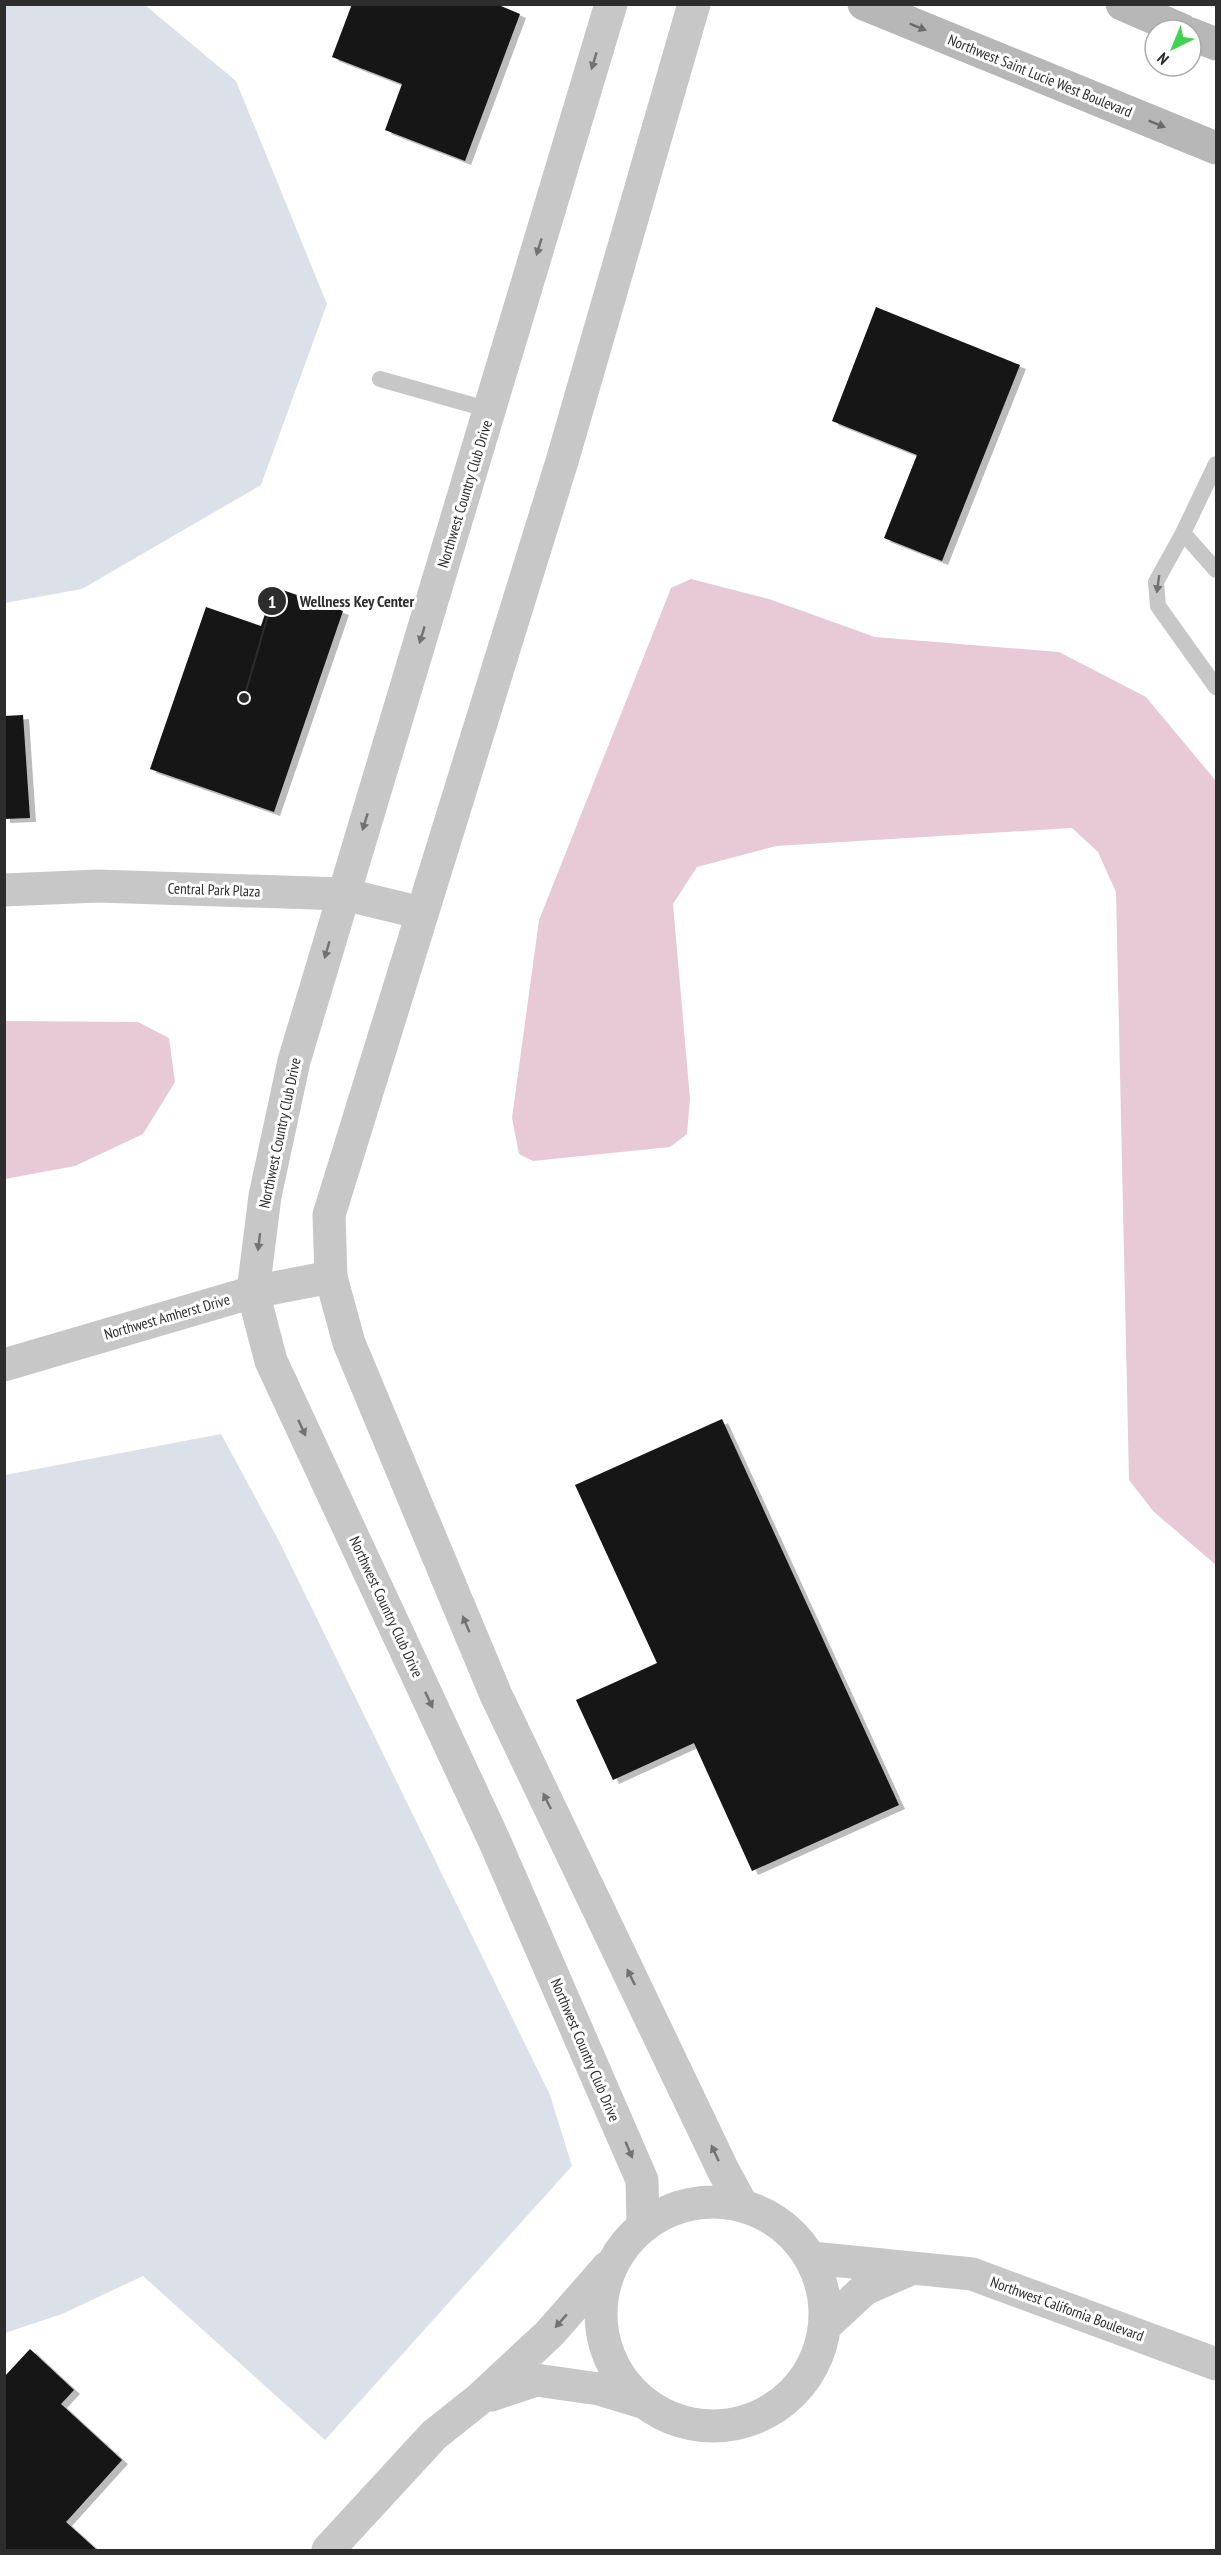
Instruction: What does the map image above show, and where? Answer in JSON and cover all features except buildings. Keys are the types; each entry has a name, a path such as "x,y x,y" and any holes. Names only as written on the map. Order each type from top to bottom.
{"main road":[{"name":"Northwest Saint Lucie West Boulevard","path":"864,4 1216,148"},
{"path":"1122,4 1154,18"}],"street":[{"name":"Northwest Country Club Drive","path":"611,4 294,1061 265,1196 253,1292 271,1361 494,1840 642,2180 643,2225"},
{"path":"694,4 562,458 329,1215 331,1277 349,1343 496,1695 723,2170 742,2205"},
{"name":"Central Park Plaza","path":"4,890 98,886 343,894 422,913"},
{"name":"Northwest Amherst Drive","path":"4,1365 253,1292 331,1277"},
{"path":"328,2550 434,2435 478,2400 549,2334 643,2225 673,2208 707,2201 742,2205 770,2217 794,2235 812,2258 824,2290 826,2325 818,2358 800,2388 773,2411 741,2424 706,2428 672,2420 642,2402 599,2389 536,2380 478,2400"},
{"name":"Northwest California Boulevard","path":"812,2258 972,2274 1216,2364"},
{"path":"613,2261 601,2298 602,2337 616,2373 642,2402"},
{"name":"Northwest California Boulevard","path":"826,2325 865,2289 915,2268"}],"lane":[{"path":"380,380 490,410"},
{"path":"1216,464 1184,532 1156,582 1158,606 1216,687"},
{"path":"1184,532 1216,570"}],"shaded area":[{"path":"4,5 145,5 236,81 327,304 261,485 82,589 5,603"},
{"path":"691,579 769,599 875,637 1059,652 1146,697 1216,781 1216,1565 1153,1511 1129,1480 1116,892 1098,852 1072,828 776,846 697,867 673,904 690,1099 687,1134 670,1147 533,1161 519,1154 512,1118 539,920 671,588"},
{"path":"5,1021 138,1022 169,1038 175,1082 143,1134 75,1166 5,1179"},
{"path":"221,1434 279,1541 550,2095 572,2166 325,2440 143,2276 62,2314 5,2333 5,1475"}],"place":[{"name":"Wellness Key Center","path":"244,698"}]}
